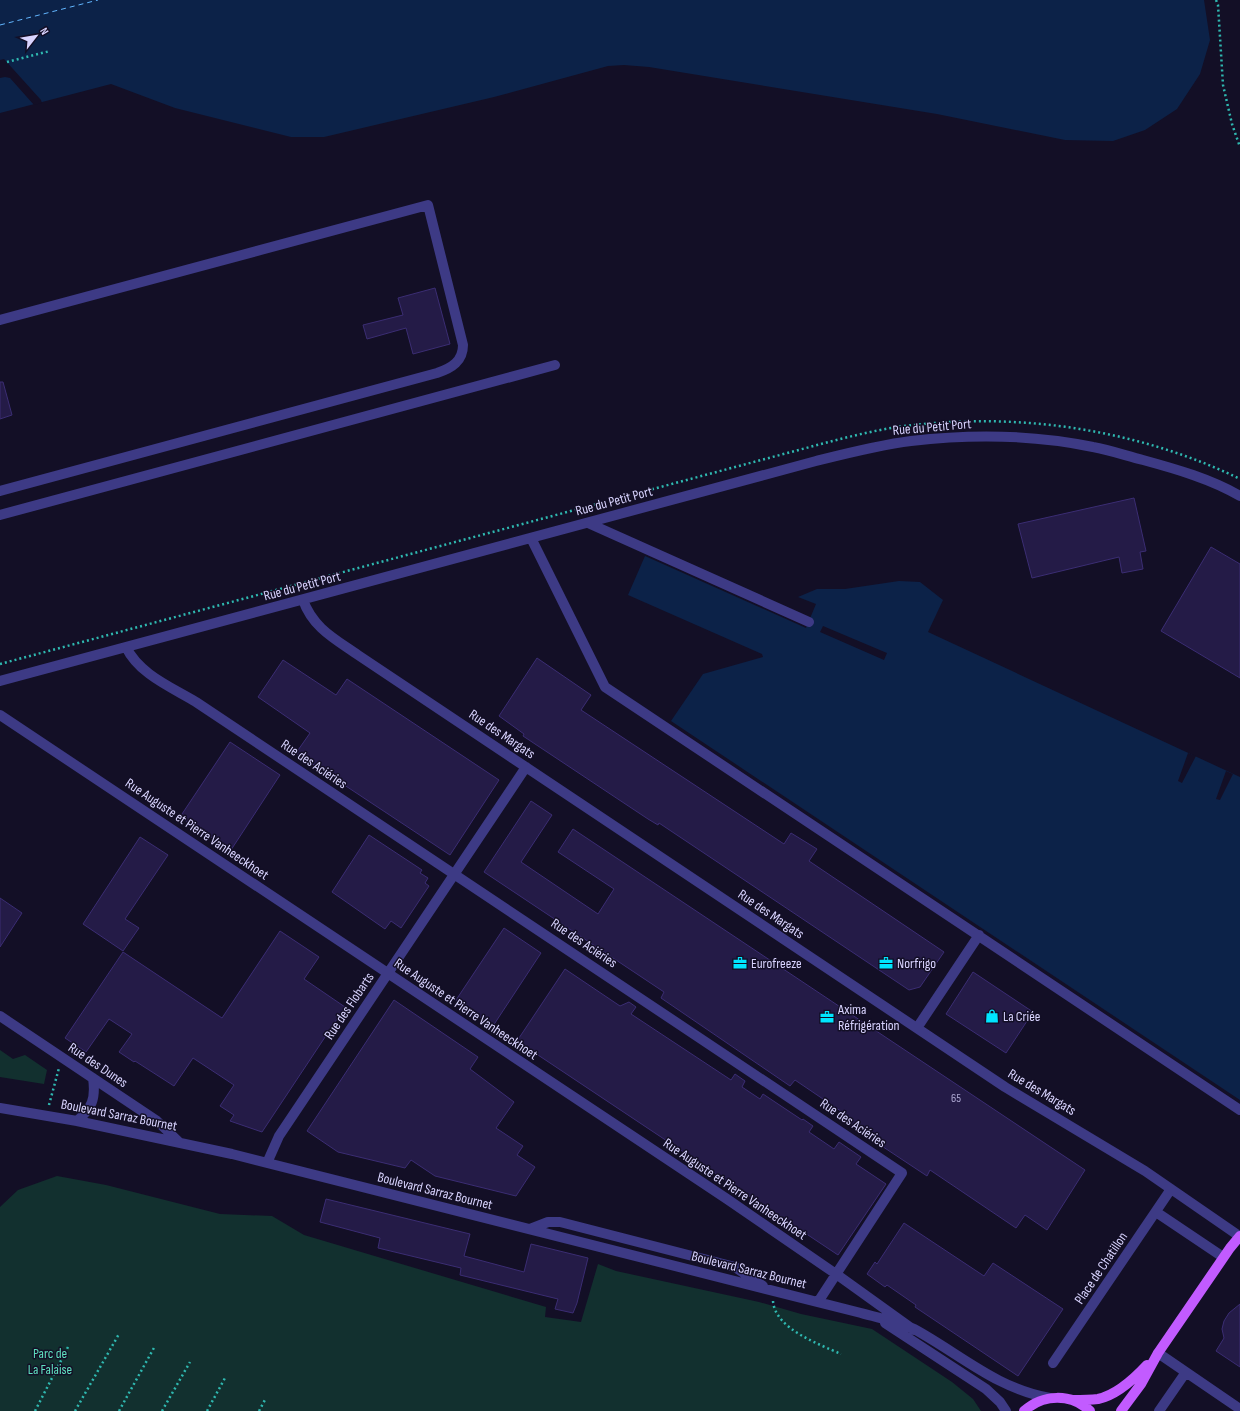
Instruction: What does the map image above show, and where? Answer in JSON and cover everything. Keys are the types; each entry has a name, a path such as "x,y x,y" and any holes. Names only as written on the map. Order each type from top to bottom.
{"main road":[{"path":"1121,1411 1141,1384 1158,1353 1223,1257 1240,1236"},
{"path":"1072,1400 1098,1398 1113,1393 1131,1381 1158,1353"},
{"path":"1024,1411 1035,1403 1050,1398 1072,1400 1090,1411"}],"street":[{"path":"0,320 428,205 463,345 462,355 459,360 450,367 437,373 0,491"},
{"path":"0,515 555,365"},
{"name":"Rue du Petit Port","path":"0,682 588,523 858,451 892,444 933,439 1009,438 1053,441 1093,447 1170,468 1210,482 1240,496"},
{"path":"588,523 809,622"},
{"path":"532,538 605,687 1240,1110"},
{"name":"Rue des Margats","path":"303,600 311,618 328,634 358,655 1005,1087 1145,1171 1240,1236"},
{"name":"Rue des Aciéries","path":"126,647 134,660 143,670 196,702 902,1173 818,1302"},
{"name":"Rue Auguste et Pierre Vanheeckhoet","path":"0,715 727,1199 914,1330"},
{"name":"Rue des Flobarts","path":"268,1163 279,1136 526,767"},
{"path":"917,1028 979,935"},
{"name":"Rue des Dunes","path":"0,1016 157,1121 178,1141"},
{"path":"77,1121 87,1112 93,1102 95,1091 93,1078"},
{"name":"Boulevard Sarraz Bournet","path":"0,1108 46,1115 178,1141 861,1313 900,1324 914,1330 998,1380 1023,1392 1050,1398"},
{"name":"Place de Chatillon","path":"1053,1364 1172,1189"},
{"path":"1156,1212 1223,1257"},
{"path":"530,1229 548,1222 560,1222 735,1267 769,1289"},
{"name":"Boulevard Sarraz Bournet","path":"861,1313 889,1326 986,1388 1000,1402 1006,1411"},
{"path":"1158,1353 1240,1409"},
{"path":"1159,1411 1186,1372"}],"path":[{"path":"1216,0 1218,5 1223,85 1232,124 1240,147"},
{"path":"7,62 50,51"},
{"path":"46,1115 62,1057"},
{"path":"769,1289 773,1306 779,1316 795,1332 841,1354"},
{"path":"75,1411 119,1334"},
{"path":"119,1411 155,1346"},
{"path":"35,1411 68,1347"},
{"path":"162,1411 190,1362"},
{"path":"206,1411 225,1378"},
{"path":"259,1411 266,1398"}],"green space":[{"path":"0,1050 13,1059 25,1055 47,1070 44,1084 0,1077"},
{"name":"Parc de La Falaise","path":"57,1176 106,1185 220,1214 272,1216 304,1235 546,1307 545,1317 581,1322 598,1264 616,1271 759,1302 801,1314 872,1329 952,1382 973,1399 981,1411 0,1411 0,1207 18,1190"}],"water":[{"path":"0,0 1204,0 1210,40 1200,74 1177,109 1145,130 1113,141 1065,140 937,114 649,67 624,65 608,66 494,97 324,137 291,137 175,108 111,84 0,113"},
{"path":"645,556 806,628 816,604 798,597 817,589 845,589 899,581 920,582 943,600 928,632 1240,777 1240,1100 671,721 703,674 763,657 762,654 628,595"}],"pier":[{"path":"4,59 41,100 42,103 34,105 10,78 0,78 0,60"},
{"path":"823,626 887,653 884,660 820,632"},
{"path":"1188,753 1196,756 1182,783 1178,781"},
{"path":"1226,771 1233,774 1220,800 1216,799"}],"building":[{"path":"435,288 450,344 413,354 406,328 367,339 363,325 403,315 398,298"},
{"path":"0,382 3,382 12,415 0,419"},
{"path":"1134,498 1146,551 1140,552 1143,569 1122,573 1119,557 1032,578 1018,524"},
{"path":"1211,547 1240,564 1240,678 1161,631"},
{"path":"537,658 591,695 581,710 784,844 791,833 817,849 809,861 944,952 920,987 909,990 659,823 658,825 648,819 523,736 524,734 499,716"},
{"path":"283,660 336,695 347,679 499,780 450,855 296,753 310,733 258,697"},
{"path":"230,742 280,775 231,850 180,817"},
{"path":"531,801 552,815 521,862 598,914 614,889 558,852 573,829 1085,1170 1047,1230 1025,1215 1016,1228 930,1170 927,1176 847,1123 851,1118 795,1080 790,1086 661,998 664,992 484,872"},
{"path":"369,835 422,870 420,873 428,878 425,883 429,886 401,928 391,921 385,929 332,892"},
{"path":"140,837 168,855 125,919 139,928 123,951 83,924"},
{"path":"0,898 22,913 0,947"},
{"path":"504,928 541,953 493,1026 456,1000"},
{"path":"280,931 319,957 304,979 345,1007 262,1132 230,1121 234,1115 220,1106 234,1085 193,1058 174,1086 119,1052 132,1034 109,1019 86,1052 65,1038 123,952 222,1018"},
{"path":"565,969 620,1006 629,1002 636,1007 631,1014 731,1080 735,1074 745,1081 742,1087 760,1099 763,1094 802,1120 803,1119 813,1126 809,1132 834,1149 839,1142 861,1157 856,1164 886,1184 838,1255 517,1041"},
{"path":"973,972 1033,1012 1006,1053 946,1014"},
{"path":"394,1000 478,1057 470,1069 514,1102 496,1128 523,1146 517,1155 535,1167 516,1196 435,1176 411,1160 405,1168 338,1152 307,1131"},
{"path":"326,1199 470,1234 464,1256 524,1272 531,1244 588,1258 577,1303 573,1313 555,1309 558,1299 460,1275 461,1268 378,1248 380,1238 320,1222"},
{"path":"904,1223 984,1276 993,1263 1063,1309 1018,1376 915,1307 916,1305 887,1285 885,1287 867,1274 875,1262 877,1264"},
{"path":"1240,1304 1240,1367 1216,1351 1224,1338 1222,1329 1224,1321 1229,1313"}],"ferry route":[{"path":"0,25 98,0"}],"place":[{"name":"Eurofreeze","path":"740,963"},
{"name":"Norfrigo","path":"886,963"},
{"name":"La Criée","path":"992,1016"},
{"name":"Axima Réfrigération","path":"827,1017"}]}
